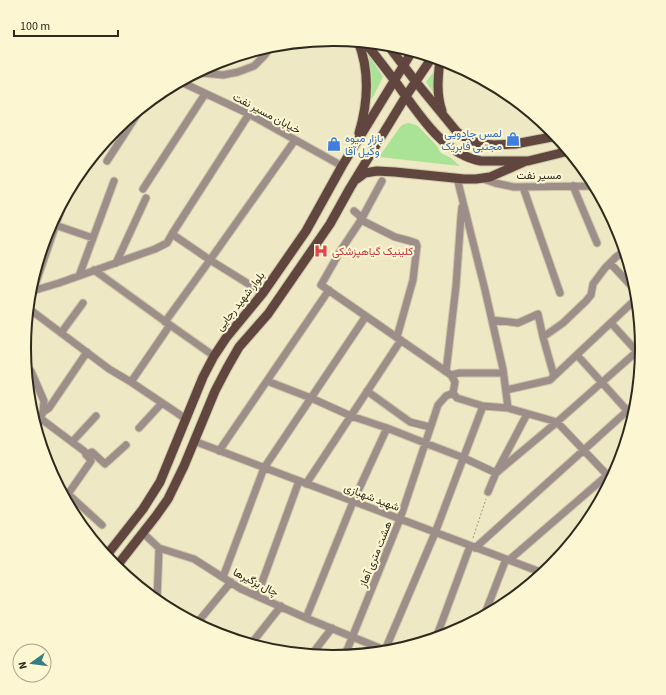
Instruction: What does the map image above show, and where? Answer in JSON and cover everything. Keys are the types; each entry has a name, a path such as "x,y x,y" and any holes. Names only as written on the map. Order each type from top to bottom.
{"main road":[{"path":"354,146 362,123 366,102 365,65 360,47"},
{"path":"369,48 424,120 438,136 464,156 481,161 528,161"},
{"path":"392,51 457,132 469,140 482,144 494,145 515,144 550,137"},
{"name":"بلوار شهید رجایی","path":"110,551 143,509 160,482 203,377 214,356 232,330 264,293 306,231 342,166 409,56"},
{"path":"120,562 168,499 184,466 215,391 239,348 268,314 330,224 406,96 429,62"},
{"path":"440,65 438,88 439,101 443,115"},
{"path":"350,188 360,176 365,173 395,172 471,180 500,173 528,161 564,152"},
{"path":"232,330 245,340"},
{"path":"226,338 239,348"}],"street":[{"path":"206,73 223,75 238,72 254,66 266,53"},
{"name":"خیابان مسیر نفت","path":"185,84 248,114 342,166"},
{"path":"143,189 206,94"},
{"path":"37,289 116,263 155,249 167,243 175,236 248,114"},
{"path":"107,161 133,121"},
{"path":"131,382 167,323 295,140"},
{"path":"457,178 504,373 508,408"},
{"name":"مسیر نفت","path":"483,178 514,187 588,186"},
{"path":"79,276 114,181"},
{"path":"382,181 361,220 341,250 321,285 449,373 455,382 453,393 457,398 483,406 508,408 557,422 607,474"},
{"path":"573,186 597,244"},
{"path":"523,187 560,293"},
{"path":"116,263 146,198"},
{"path":"449,373 460,216 463,204"},
{"path":"258,596 303,482 351,416 399,339 413,280 417,246 416,243 395,237 361,220 360,216 354,210"},
{"path":"58,223 93,238"},
{"path":"175,236 210,260 264,293"},
{"path":"543,337 563,323 586,301 591,295 593,284 605,268 620,254"},
{"path":"610,263 628,282"},
{"path":"94,270 214,356"},
{"path":"220,451 329,290"},
{"path":"61,333 83,303"},
{"path":"506,390 552,378 631,303"},
{"path":"34,312 109,369 186,419"},
{"path":"492,320 518,323 538,314 552,378"},
{"path":"223,577 264,468 366,316"},
{"path":"611,323 635,346"},
{"path":"41,415 50,408 87,352"},
{"path":"439,630 472,547 628,411 577,355"},
{"path":"496,473 557,422 601,382 635,355"},
{"path":"449,373 504,373"},
{"path":"33,375 44,401 40,419"},
{"path":"267,381 311,398 351,416 387,428 464,458 496,473"},
{"path":"367,391 410,422 430,427"},
{"name":"هشت متری آهاز","path":"347,649 400,519 438,404 446,396 453,393"},
{"path":"139,428 162,403"},
{"path":"386,645 435,533 483,406"},
{"path":"488,492 496,473 527,414"},
{"path":"41,415 84,451 91,461 68,492"},
{"path":"72,442 96,416"},
{"path":"306,618 353,502 387,428"},
{"name":"شهید شهبازی","path":"194,441 537,570"},
{"path":"86,455 92,452 105,464 126,445"},
{"path":"488,607 508,560 603,482"},
{"path":"71,499 102,525"},
{"name":"چال بزگیرها","path":"143,533 159,548 194,559 241,589 373,647"},
{"path":"157,593 159,548"},
{"path":"201,619 231,582"},
{"path":"255,639 281,606"},
{"path":"316,649 332,628"}],"path":[{"path":"472,547 488,492"}],"green space":[{"path":"368,54 383,77 372,99 372,76"},
{"path":"435,70 433,92 426,82"},
{"path":"409,123 419,127 437,146 441,153 451,158 460,166 379,157 400,127"}],"place":[{"name":"لمس جادویی مجتبی فابریک","path":"513,139"},
{"name":"بازار میوه وکیل آقا","path":"334,144"},
{"name":"کلینیک گیاهپزشکی","path":"321,251"}]}
